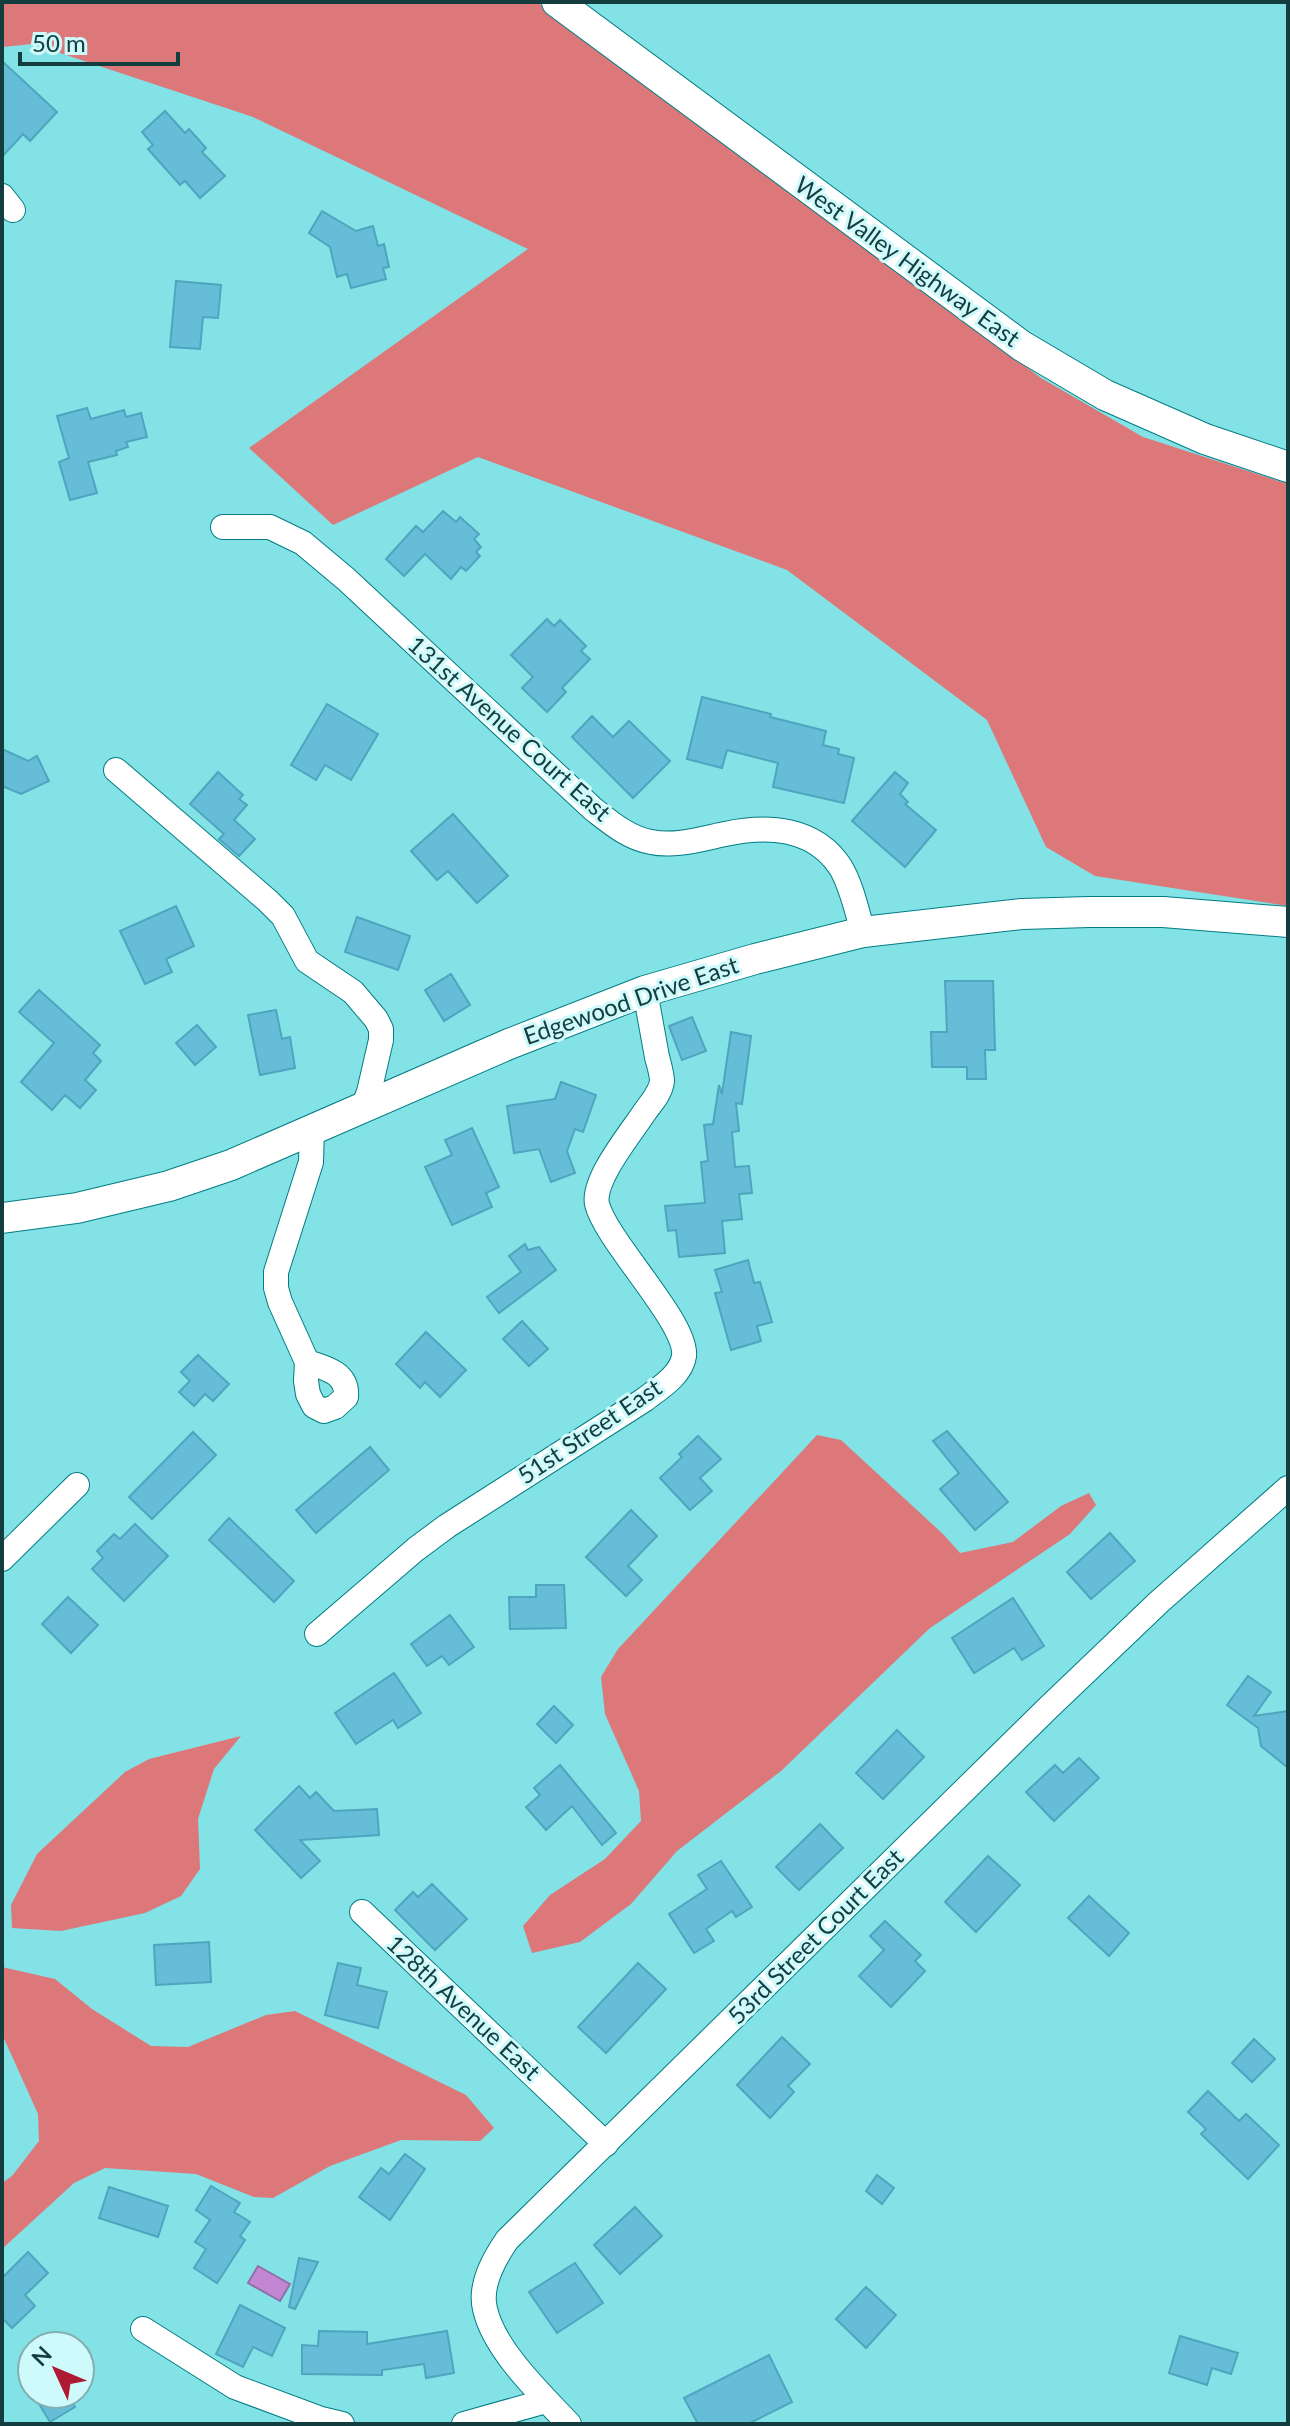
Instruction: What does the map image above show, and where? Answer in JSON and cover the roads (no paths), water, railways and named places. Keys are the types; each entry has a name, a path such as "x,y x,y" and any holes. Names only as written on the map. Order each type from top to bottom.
{"street":[{"name":"West Valley Highway East","path":"557,2 1034,354 1105,395 1205,439 1288,467"},
{"name":"131st Avenue Court East","path":"223,527 270,527 303,543 618,829 652,843 672,843 745,829 781,829 818,844 842,870 863,932"},
{"path":"116,770 268,901 283,916 307,961 353,992 376,1019 381,1029 381,1040 362,1110"},
{"name":"Edgewood Drive East","path":"2,1218 77,1208 169,1186 231,1165 509,1044 645,991 863,932 1022,914 1089,912 1163,912 1288,922"},
{"name":"51st Street East","path":"317,1634 416,1549 644,1400 666,1384 683,1361 683,1344 669,1318 596,1202 605,1173 655,1098 662,1082 645,991"},
{"path":"307,1362 280,1302 276,1272 311,1162 312,1129"},
{"path":"2,1559 77,1485"},
{"name":"53rd Street Court East","path":"569,2424 516,2365 497,2337 485,2309 486,2285 495,2258 507,2240 1059,1697 1159,1602 1288,1488"},
{"name":"128th Avenue East","path":"362,1912 606,2144"},
{"path":"143,2329 235,2387 342,2424"},
{"path":"464,2424 546,2401"}]}
